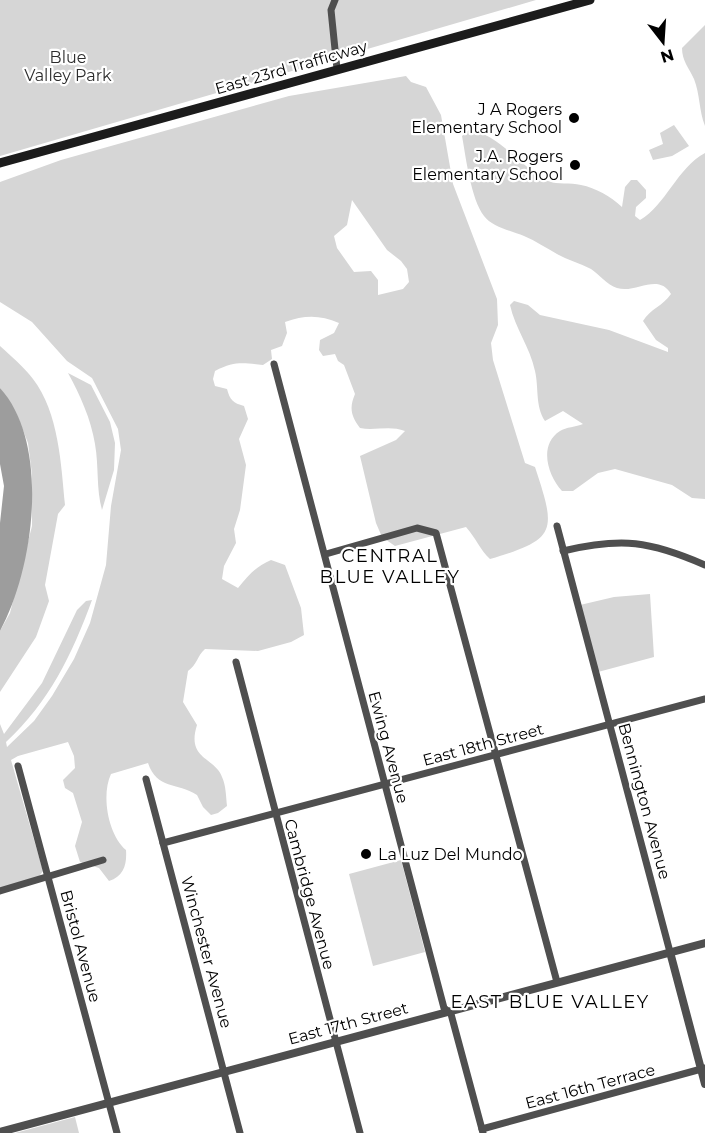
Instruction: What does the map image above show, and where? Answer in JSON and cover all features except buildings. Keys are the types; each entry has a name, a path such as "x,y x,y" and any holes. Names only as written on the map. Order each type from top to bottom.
{"main road":[{"name":"East 23rd Trafficway","path":"0,163 590,0"}],"street":[{"path":"334,0 331,10 337,69"},
{"name":"Ewing Avenue","path":"274,364 444,1008 448,1011 483,1131"},
{"name":"Bennington Avenue","path":"557,526 703,1069 705,1084"},
{"path":"326,554 417,528 436,533 557,982"},
{"path":"563,551 597,543 625,541 657,546 705,565"},
{"name":"Cambridge Avenue","path":"236,662 274,814 360,1133"},
{"name":"East 18th Street","path":"164,843 705,699"},
{"name":"Bristol Avenue","path":"18,766 117,1133"},
{"name":"Winchester Avenue","path":"146,779 240,1133"},
{"path":"0,891 103,860"},
{"name":"East 17th Street","path":"0,1132 705,943"},
{"name":"East 16th Terrace","path":"483,1131 703,1069"}],"green space":[{"name":"Blue Valley Park","path":"0,0 536,0 0,156"},
{"path":"705,25 705,126 696,85 684,61 682,48"},
{"path":"406,76 411,82 426,87 441,115 453,184 497,299 498,325 491,343 493,360 525,463 535,467 542,489 548,519 546,529 540,538 529,545 490,559 466,527 395,546 382,537 376,523 360,456 396,440 405,431 394,428 360,428 357,424 352,408 355,394 344,365 338,361 335,354 323,356 319,350 320,340 334,333 339,323 325,318 312,317 285,322 287,333 282,346 271,350 272,359 263,365 233,364 215,371 213,379 215,386 227,389 229,396 237,404 244,406 248,419 239,439 246,465 240,510 234,529 236,543 224,566 222,579 238,588 253,572 271,560 285,565 301,608 304,635 291,642 258,651 205,649 188,671 183,702 197,725 195,745 198,752 214,765 222,777 227,806 211,815 203,807 197,795 162,782 152,772 148,763 111,774 107,793 108,814 115,835 126,850 126,855 121,873 109,881 99,868 80,862 75,846 82,822 73,793 65,788 63,780 75,768 74,756 68,742 18,756 11,760 43,871 38,878 0,888 0,724 4,734 42,683 77,610 86,601 92,600 58,677 35,711 6,742 7,747 34,721 52,696 74,659 90,623 106,565 111,506 121,450 118,429 92,378 67,361 32,322 0,302 0,182 61,160 289,96","holes":["352,200 387,250 407,269 409,282 403,289 378,295 378,280 371,271 354,272 337,248 334,236 347,225"]},
{"path":"674,125 689,146 672,156 653,160 649,150 663,144 660,133"},
{"path":"469,130 491,138 548,181 592,188 608,196 622,207 625,187 631,180 637,180 646,190 646,198 636,207 635,216 640,220 657,205 687,168 705,153 705,499 692,498 672,485 615,469 598,473 573,491 562,491 557,485 549,469 547,452 549,444 560,431 583,424 563,411 545,421 540,409 533,362 510,305 514,301 528,305 540,315 609,330 668,352 668,348 656,340 643,321 671,294 666,288 653,284 624,289 613,287 591,269 488,220 479,209 470,178 462,136"},
{"path":"0,346 22,366 42,392 57,439 65,505 58,514 45,585 49,601 36,637 0,692 0,631 10,613 32,526 32,474 28,443 17,415 0,388"},
{"path":"68,373 91,385 110,422 115,443 114,470 102,510 91,425"},
{"path":"650,594 654,657 598,672 580,605 614,597"},
{"path":"401,860 425,952 373,966 349,874"},
{"path":"75,1117 79,1133 15,1133"}],"shaded area":[{"path":"0,388 16,412 26,441 31,473 32,507 22,575 0,631 0,523 4,486 0,464"}],"place":[{"name":"J A Rogers Elementary School","path":"574,118"},
{"name":"J.A. Rogers Elementary School","path":"575,165"},
{"name":"La Luz Del Mundo","path":"366,854"}],"district":[{"name":"CENTRAL BLUE VALLEY","path":"390,566"},
{"name":"EAST BLUE VALLEY","path":"550,1002"}]}
